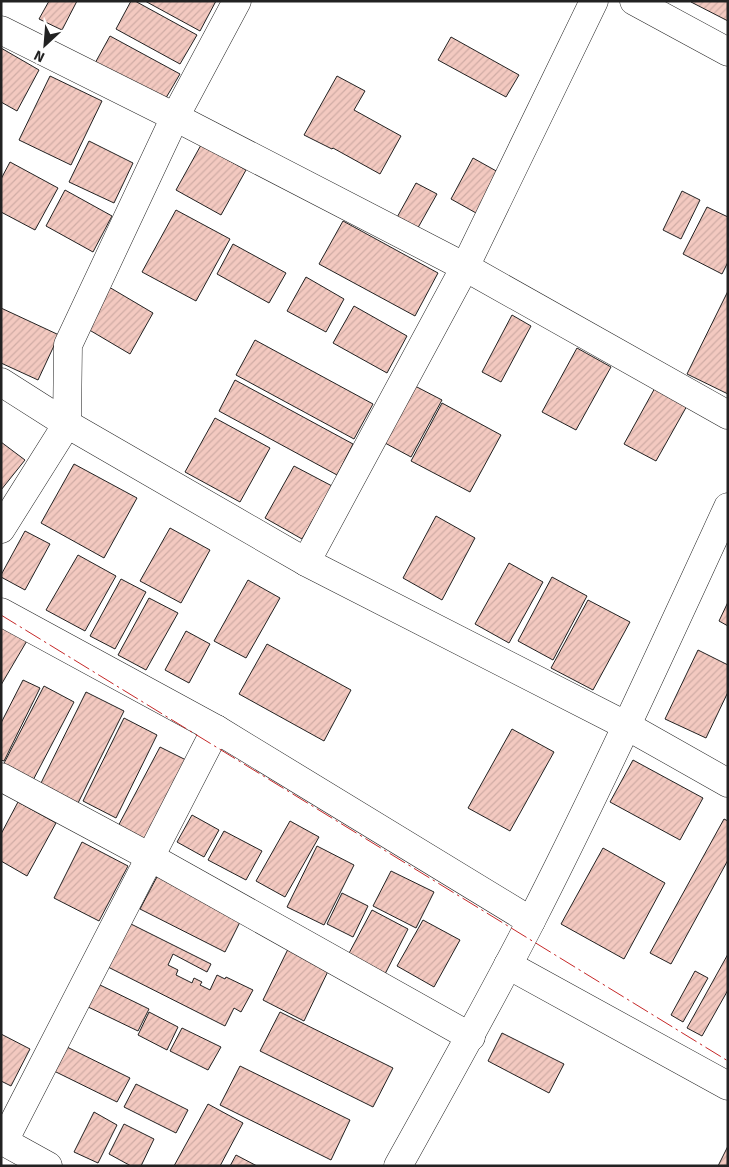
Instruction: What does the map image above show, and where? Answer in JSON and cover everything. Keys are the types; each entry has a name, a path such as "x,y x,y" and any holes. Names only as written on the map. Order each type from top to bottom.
{"street":[{"path":"1,529 67,424 68,345 175,117 237,1"},
{"path":"306,562 465,267 594,1"},
{"path":"634,1 728,52"},
{"path":"1,30 175,117 465,267 728,414"},
{"path":"1,382 67,424 306,562 627,726 728,783"},
{"path":"398,1166 471,1036 531,921 627,726 728,507"},
{"path":"1,612 216,729 531,921"},
{"path":"48,1166 2,1140 216,729"},
{"path":"1,776 471,1036"},
{"path":"508,965 728,1086"}],"building":[{"path":"49,1 77,1 62,30 39,19"},
{"path":"131,1 135,1 197,35 180,64 116,29"},
{"path":"145,1 216,1 200,31"},
{"path":"691,1 728,1 728,21 691,2"},
{"path":"110,36 180,74 163,103 94,65"},
{"path":"451,37 519,75 506,97 438,60"},
{"path":"1,48 39,70 17,111 1,102"},
{"path":"50,76 102,101 71,165 19,140"},
{"path":"337,76 365,91 354,110 401,136 380,174 333,148 304,135"},
{"path":"89,141 133,163 114,203 69,182"},
{"path":"201,145 246,170 221,215 176,190"},
{"path":"473,158 507,177 485,218 451,199"},
{"path":"10,162 58,188 35,230 1,212 1,179"},
{"path":"416,183 437,194 415,233 395,221"},
{"path":"65,190 112,216 93,252 46,226"},
{"path":"682,191 700,200 681,239 663,230"},
{"path":"707,207 728,217 728,262 722,274 683,254"},
{"path":"176,210 230,239 196,301 142,272"},
{"path":"343,221 438,273 415,316 319,264"},
{"path":"233,244 286,273 269,303 217,274"},
{"path":"306,277 344,299 326,332 287,311"},
{"path":"109,287 153,313 130,354 86,328"},
{"path":"728,291 728,394 687,374"},
{"path":"354,306 407,336 387,373 333,343"},
{"path":"1,308 59,335 38,380 1,363"},
{"path":"512,315 531,326 501,382 482,372"},
{"path":"255,340 373,404 354,439 236,375"},
{"path":"577,348 611,367 576,430 542,412"},
{"path":"235,380 353,444 337,475 219,411"},
{"path":"415,386 442,400 411,457 385,443"},
{"path":"656,386 688,404 656,461 624,444"},
{"path":"442,403 501,435 470,492 411,461"},
{"path":"215,418 270,448 240,502 185,472"},
{"path":"1,442 25,460 1,490"},
{"path":"74,464 137,498 104,558 41,523"},
{"path":"294,466 332,486 302,539 265,518"},
{"path":"436,516 475,538 442,600 403,578"},
{"path":"170,528 210,550 181,603 140,581"},
{"path":"25,531 50,544 25,590 1,577 1,575"},
{"path":"78,555 116,576 85,631 46,610"},
{"path":"509,563 543,582 509,643 475,624"},
{"path":"552,577 587,596 553,660 518,641"},
{"path":"121,579 146,592 115,649 90,636"},
{"path":"248,580 280,598 246,658 214,641"},
{"path":"149,598 178,613 146,670 118,655"},
{"path":"588,600 630,622 593,690 551,668"},
{"path":"728,602 728,626 719,621"},
{"path":"1,623 28,639 1,685"},
{"path":"186,631 210,644 189,683 165,670"},
{"path":"267,644 351,690 324,741 239,694"},
{"path":"698,650 728,665 728,692 706,738 665,719"},
{"path":"23,680 40,688 4,761 1,760 1,723"},
{"path":"44,686 74,702 30,786 1,769"},
{"path":"86,692 124,711 78,803 40,785"},
{"path":"124,718 157,735 116,818 83,801"},
{"path":"512,729 554,752 510,831 468,808"},
{"path":"160,747 196,765 153,849 116,830"},
{"path":"633,760 703,798 680,840 610,802"},
{"path":"18,802 56,823 27,876 1,861 1,834"},
{"path":"192,815 219,830 204,857 177,842"},
{"path":"724,819 728,821 728,860 671,964 650,953"},
{"path":"290,821 319,837 285,897 256,881"},
{"path":"224,831 262,851 246,880 208,860"},
{"path":"82,842 128,866 99,921 54,898"},
{"path":"317,846 354,865 324,925 287,907"},
{"path":"603,848 665,883 624,959 561,924"},
{"path":"391,871 434,892 416,928 373,906"},
{"path":"159,873 243,916 225,952 140,909"},
{"path":"342,893 368,906 353,937 327,924"},
{"path":"372,910 408,929 384,976 347,957"},
{"path":"423,920 460,940 434,987 397,966"},
{"path":"129,923 211,964 207,972 173,954 168,965 178,970 176,975 192,983 194,978 202,982 200,985 210,990 217,975 225,979 226,977 253,990 241,1012 234,1008 225,1026 108,967"},
{"path":"291,943 332,963 304,1021 263,1000"},
{"path":"728,954 728,990 702,1036 687,1028"},
{"path":"695,971 708,978 683,1022 671,1015"},
{"path":"96,983 149,1009 138,1031 84,1005"},
{"path":"149,1012 178,1027 167,1050 138,1035"},
{"path":"280,1012 393,1068 373,1107 260,1051"},
{"path":"182,1028 221,1047 208,1070 170,1051"},
{"path":"502,1033 564,1064 549,1093 488,1061"},
{"path":"1,1034 30,1049 11,1086 1,1081"},
{"path":"67,1047 130,1078 117,1102 54,1071"},
{"path":"240,1066 350,1120 331,1160 220,1105"},
{"path":"136,1084 188,1110 176,1133 124,1107"},
{"path":"208,1104 243,1123 220,1166 174,1166"},
{"path":"94,1112 117,1125 98,1163 74,1152"},
{"path":"124,1124 154,1139 141,1166 131,1166 109,1154"},
{"path":"728,1146 728,1166 718,1166"},
{"path":"236,1155 257,1166 230,1166"}],"power":[{"path":"1,615 728,1061"}]}
